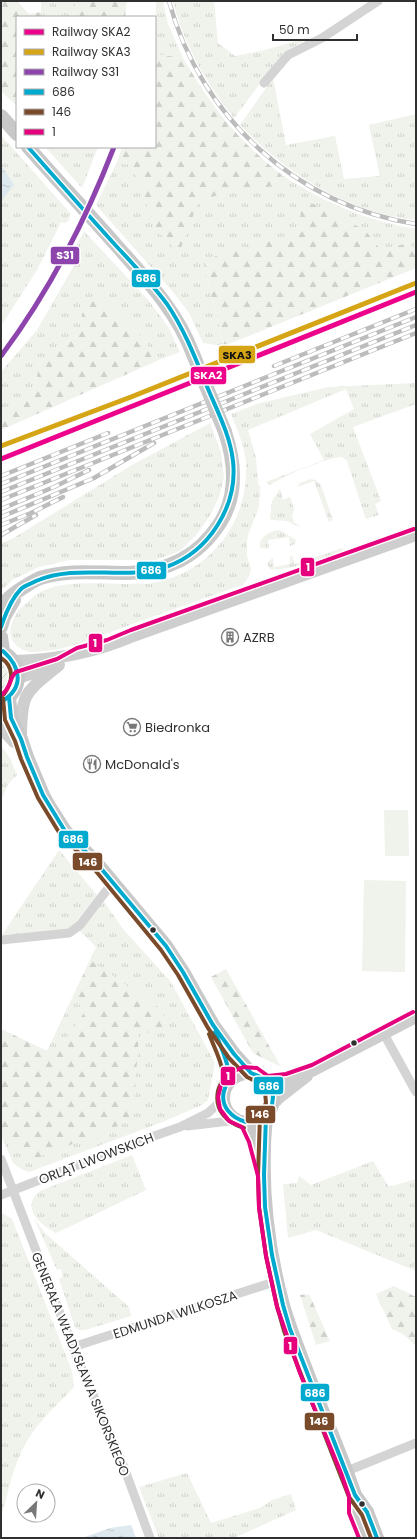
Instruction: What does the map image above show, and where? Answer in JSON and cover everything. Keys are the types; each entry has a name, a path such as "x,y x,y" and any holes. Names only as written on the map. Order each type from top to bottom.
{"main road":[{"path":"1,116 16,133"},
{"path":"1,606 20,589 39,579 63,573 128,573 147,571 177,563 200,548 208,539 223,518 233,485 233,463 225,432 185,333 167,305 29,148"},
{"path":"1,626 4,617 20,589"},
{"path":"1,637 2,651 14,661 18,669 17,685 5,700 18,740"},
{"path":"1,718 18,740 43,795 66,831 94,860 166,946 183,972 213,1025 234,1054 251,1073"},
{"path":"213,1025 229,1072 230,1081"},
{"path":"264,1176 255,1140 242,1121 228,1112 223,1099 224,1092 230,1081 243,1073 257,1075 268,1082 273,1097 269,1110 264,1176 268,1229 277,1281 290,1329 338,1451 347,1470 355,1495 367,1512 377,1538"},
{"path":"242,1121 260,1119 269,1110"},
{"path":"355,1495 355,1511 365,1538"}],"street":[{"path":"264,83 288,55 322,38 378,1"},
{"path":"14,661 31,661 79,654 109,646 133,636 416,535"},
{"path":"1,728 18,740 23,702 35,683 59,665 79,654"},
{"path":"18,678 59,665"},
{"path":"1,940 69,933 80,925 101,895 113,882"},
{"path":"268,1082 287,1080 314,1070 416,1017"},
{"path":"384,1034 416,1092"},
{"path":"269,1110 280,1097 314,1070"},
{"name":"ORLĄT LWOWSKICH","path":"1,1195 134,1143 180,1127 208,1113 223,1099"},
{"name":"ORLĄT LWOWSKICH","path":"180,1127 242,1121"},
{"path":"1,1160 12,1190"},
{"name":"GENERAŁA WŁADYSŁAWA SIKORSKIEGO","path":"12,1190 73,1347 122,1462 150,1538"},
{"name":"EDMUNDA WILKOSZA","path":"73,1347 277,1281"},
{"path":"347,1470 416,1443"}],"green space":[{"path":"1,1 18,2 29,14 41,12 41,16 16,16 16,105 1,91"},
{"path":"41,1 76,1 72,16 41,16"},
{"path":"76,1 127,1 125,16 72,16"},
{"path":"156,1 163,1 168,24 183,58 156,54"},
{"path":"173,1 214,1 218,43 235,56 265,50 313,36 284,52 234,118 214,91 197,63 183,33"},
{"path":"156,54 183,58 204,92 226,121 251,148 282,175 269,187 252,193 234,185 224,194 199,200 179,253 156,230 132,165 117,162 122,148 156,148"},
{"path":"273,78 286,145 335,136 344,179 380,176 369,125 416,114 416,220 391,216 366,209 343,200 298,174 258,143 240,125"},
{"path":"1,135 71,214 68,221 64,223 61,222 37,270 1,326"},
{"path":"46,148 98,148 82,188"},
{"path":"117,162 132,165 156,230 199,200 224,194 234,185 269,187 282,175 313,194 363,216 416,229 416,250 408,243 381,250 365,230 301,232 203,261 224,346 203,343 189,313 173,292 96,205"},
{"path":"301,198 365,230 381,250 408,243 416,250 416,268 224,346 203,260 300,232"},
{"path":"84,231 149,301 169,328 180,352 159,360 132,326 82,314 81,333 40,362 33,394 1,410 1,372 37,330 79,257 73,253"},
{"path":"93,294 132,326 159,360 1,430 1,410 33,394 40,362 81,333 82,314"},
{"path":"416,383 416,404 353,427 381,501 375,504 379,515 366,519 347,461 342,457 327,460 306,468 270,485 266,482 324,460 310,434 354,409 346,389 248,430 256,458 258,485 260,485 259,507 248,535 247,542 247,556 251,569 248,578 242,585 69,647 47,651 28,652 21,649 13,642 11,631 15,616 28,601 45,590 63,585 86,583 150,584 174,577 192,568 209,556 222,541 233,524 241,505 245,485 246,463 244,450 231,414 260,403 329,387"},
{"path":"210,423 221,453 224,478 219,497 211,514 197,534 180,551 156,560 69,560 39,567 12,580 1,591 1,543 12,539 132,465"},
{"path":"311,479 316,480 321,485 333,520 329,522 314,481 297,487 300,483"},
{"path":"280,489 283,500 290,497 294,509 292,515 294,523 300,527 287,521 270,519 272,501"},
{"path":"280,530 296,540 295,544 290,546 289,537 268,540 269,549 260,548 261,541 266,535"},
{"path":"342,548 344,552 296,566 270,569 267,564 273,558 274,567 290,564 290,556 292,556 295,564"},
{"path":"1,661 5,664 9,676 7,684 1,692"},
{"path":"1,745 10,758 17,775 8,784 1,801"},
{"path":"384,810 408,810 409,856 385,856"},
{"path":"59,850 97,895 76,922 63,931 2,935"},
{"path":"364,880 406,881 405,972 362,971"},
{"path":"103,900 123,929 171,982 215,1063 208,1100 202,1105 160,1123 29,1172 21,1169 13,1163 1,1135 1,1029 47,1051 96,947 79,930"},
{"path":"90,960 161,1009 167,1024 159,1033 139,1032 133,1120 37,1158 19,1153 3,1139 1,1135 1,1029 47,1051 57,1050 84,1013 74,995"},
{"path":"226,969 281,1067 253,1053 211,977"},
{"path":"132,1155 146,1190 56,1233 50,1230 34,1215 32,1203 34,1197 40,1191"},
{"path":"373,1161 389,1187 416,1179 416,1271 316,1230 288,1238 283,1184 297,1183 299,1176 311,1185"},
{"path":"1,1212 12,1219 72,1371 74,1387 51,1410 25,1444 16,1464 1,1518"},
{"path":"34,1218 45,1233 129,1307 131,1316 85,1330 79,1330 75,1327 59,1279 63,1277 61,1269 57,1270"},
{"path":"394,1286 416,1297 416,1346 403,1334 392,1329 376,1294"},
{"path":"309,1294 330,1341 316,1345 300,1295"},
{"path":"187,1473 211,1523 260,1508 272,1500 291,1494 296,1510 234,1538 159,1538 139,1487"}],"water":[{"path":"1,165 14,185 1,201"},
{"path":"131,1525 136,1538 82,1538 110,1528"}],"railway":[{"path":"169,1 184,43 204,82 229,118 260,149 294,176 332,198 372,214 416,224"},
{"path":"274,366 416,309"},
{"path":"1,484 416,317"},
{"path":"1,492 416,325"},
{"path":"1,500 416,333"},
{"path":"1,476 108,433"},
{"path":"1,517 94,478 154,443"},
{"path":"1,509 54,487 89,470"},
{"path":"1,525 31,513 63,497"},
{"path":"1,535 36,515"}],"rail line":[{"name":"S31","path":"1,356 35,307 65,256 91,202 114,148"},
{"name":"SKA3","path":"1,446 131,397 416,283"},
{"name":"SKA2","path":"1,459 416,292"}],"transit line":[{"name":"686","path":"1,627 4,617 17,593 24,586 36,581 68,573 134,573 150,571 166,567 181,560 207,539 218,525 231,494 233,478 233,461 226,431 184,333 167,304 29,148"},
{"name":"1","path":"1,695 7,690 12,677 16,672 57,659 77,648 107,640 131,630 414,529"},
{"name":"686","path":"1,702 14,691 18,678 14,664 3,651"},
{"name":"146","path":"1,658 9,666 11,675 11,680 4,694"},
{"name":"686","path":"9,697 11,718 21,739 27,757 43,795 65,831 94,860 166,946 183,972 213,1025 234,1054 251,1073 263,1078 271,1089 273,1097 272,1105 266,1115 264,1175 265,1207 272,1255 283,1305 290,1329 355,1495 367,1512 377,1538"},
{"name":"146","path":"3,698 5,720 15,741 21,759 38,798 60,834 90,864 161,950 178,975 208,1028 229,1058 247,1077 259,1083 265,1092 266,1103 260,1115 258,1175 259,1207 266,1256 277,1306 284,1331 349,1497 362,1515 371,1538"},
{"name":"1","path":"359,1538 349,1513 349,1496 341,1473 300,1373 277,1307 266,1256 259,1208 258,1176 249,1142 242,1127 229,1121 220,1109 218,1097 221,1085 230,1073 243,1067 257,1068 268,1076 286,1074 312,1065 413,1012"},
{"name":"686","path":"215,1032 225,1057 229,1073 224,1091 224,1102 228,1111 232,1115 246,1122"},
{"name":"146","path":"209,1034 219,1058 223,1073 217,1098 220,1110 232,1123 244,1128"}],"place":[{"name":"AZRB","path":"230,637"},
{"name":"Biedronka","path":"132,727"},
{"name":"McDonald's","path":"92,764"}]}
